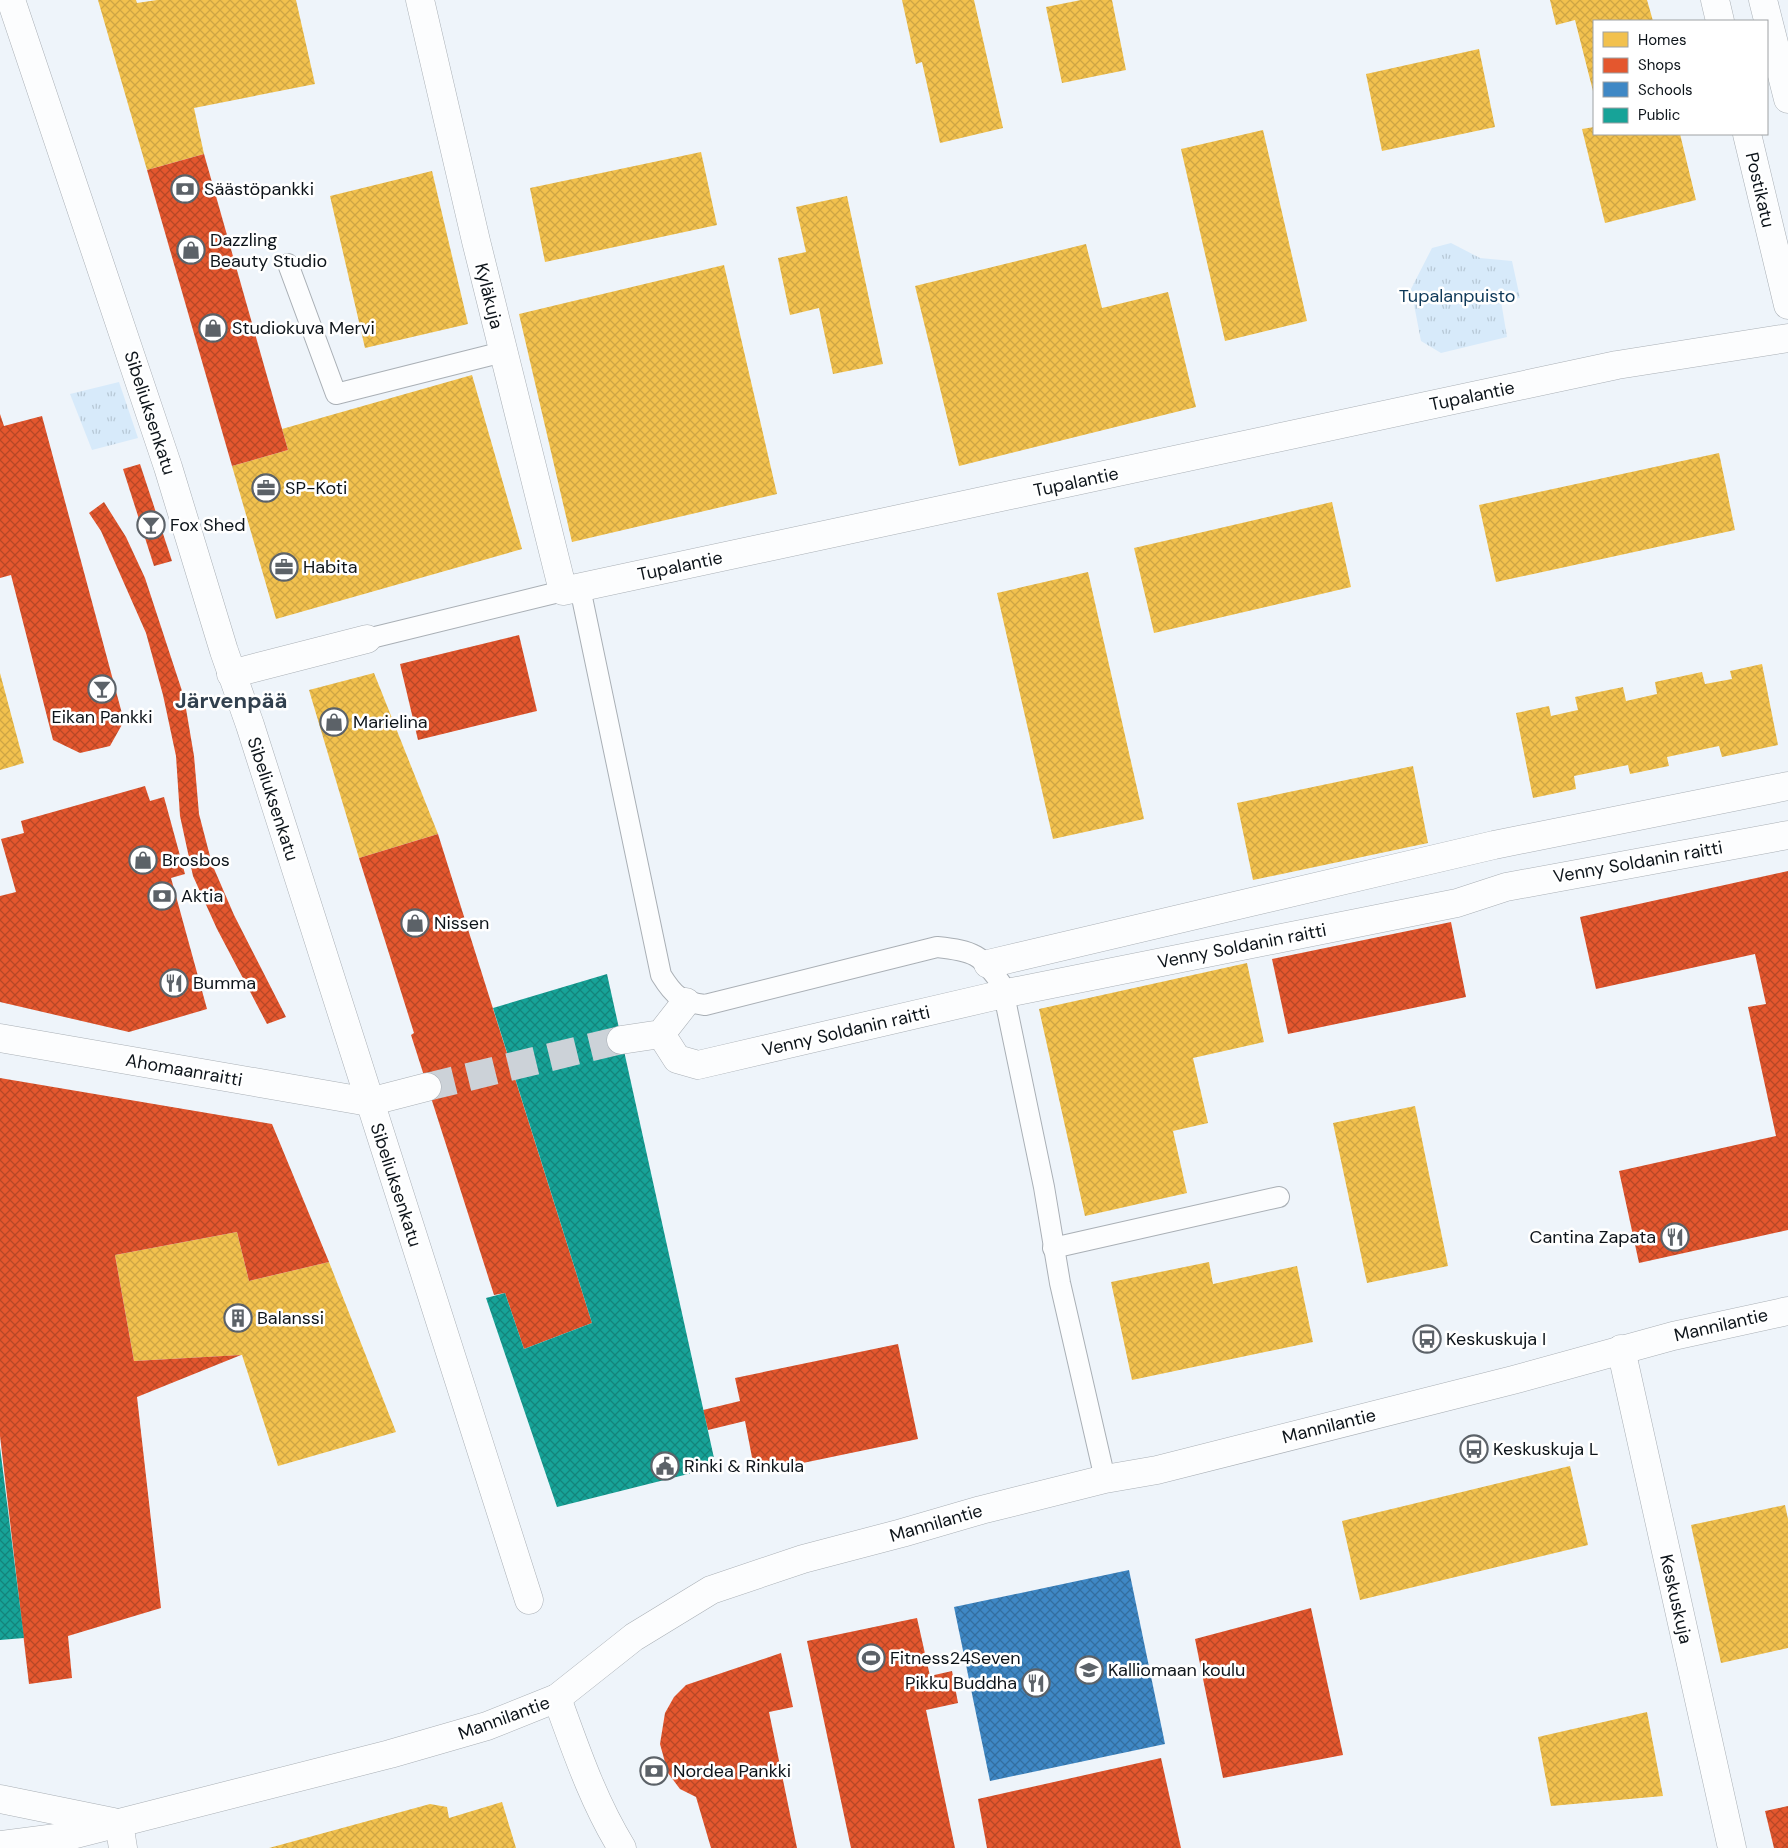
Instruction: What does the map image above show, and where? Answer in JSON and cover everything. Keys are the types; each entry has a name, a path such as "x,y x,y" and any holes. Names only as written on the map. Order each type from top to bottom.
{"street":[{"name":"Sibeliuksenkatu","path":"11,0 168,467 231,674 250,725 529,1600"},
{"name":"Kyläkuja","path":"420,0 503,352 572,589"},
{"path":"1715,0 1720,20"},
{"path":"1763,0 1788,99"},
{"name":"Postikatu","path":"1747,135 1788,305"},
{"name":"Tupalantie","path":"572,589 1617,366 1788,338"},
{"path":"231,674 367,638"},
{"path":"988,964 1494,845 1788,786"},
{"name":"Venny Soldanin raitti","path":"661,1034 677,1059 698,1065 1004,994 1457,903 1506,887 1788,834"},
{"path":"621,1040 661,1034 686,1002"},
{"name":"Ahomaanraitti","path":"0,1038 369,1102"},
{"path":"369,1102 427,1087"},
{"name":"Mannilantie","path":"0,1844 64,1837 121,1835 487,1726 557,1698 634,1637 710,1590 802,1559 981,1510 1105,1479 1176,1465 1513,1380 1621,1349 1788,1310"},
{"name":"Keskuskuja","path":"1621,1349 1732,1848"},
{"path":"557,1698 582,1770 604,1820 622,1848"},
{"name":"Mannilantie","path":"0,1799 121,1835"}],"lane":[{"path":"288,264 336,394 503,352"},
{"path":"572,589 661,975 670,990 686,1002 705,1005 938,947 967,950 988,964 1002,985 1044,1187 1053,1248 1105,1479"},
{"name":"Tupalantie","path":"367,638 572,589"},
{"path":"1053,1248 1280,1197"}],"green space":[{"name":"Tupalanpuisto","path":"1451,243 1480,258 1512,261 1520,298 1501,301 1507,337 1441,353 1421,341 1411,289 1432,248"},
{"path":"119,382 138,438 92,450 70,394"}],"building: Homes":[{"path":"98,0 136,0 137,3 157,0 296,0 315,84 194,108 204,154 147,170"},
{"path":"902,0 974,0 1003,128 940,143 922,62 916,64"},
{"path":"1081,0 1112,0 1126,70 1062,83 1046,7"},
{"path":"1550,0 1647,0 1653,20 1593,20 1593,91 1575,20 1556,25"},
{"path":"1479,49 1495,127 1382,151 1366,74"},
{"path":"1593,127 1593,135 1680,135 1696,200 1605,223 1582,129"},
{"path":"1263,130 1307,321 1225,341 1181,149"},
{"path":"701,152 717,225 545,262 530,188"},
{"path":"432,171 468,324 365,348 330,196"},
{"path":"847,196 883,364 833,374 819,308 790,315 778,258 806,252 796,207"},
{"path":"1086,244 1102,308 1168,292 1196,407 959,466 915,286"},
{"path":"724,265 777,494 572,542 519,314"},
{"path":"472,375 522,549 276,619 232,466 288,450 282,429"},
{"path":"1719,453 1735,530 1496,582 1479,505"},
{"path":"1332,502 1351,587 1154,633 1134,548"},
{"path":"1088,572 1144,819 1053,839 997,593"},
{"path":"1762,664 1778,745 1722,757 1719,746 1667,757 1669,766 1630,774 1628,765 1574,776 1576,789 1533,798 1516,713 1549,706 1551,716 1578,710 1575,697 1623,687 1626,701 1657,694 1655,682 1702,672 1705,684 1732,679 1730,671"},
{"path":"0,673 24,763 0,770"},
{"path":"374,673 438,834 359,858 309,690"},
{"path":"1413,766 1428,843 1253,880 1237,803"},
{"path":"1247,963 1264,1042 1193,1058 1208,1123 1173,1131 1187,1193 1085,1216 1039,1009"},
{"path":"1415,1106 1448,1266 1367,1283 1333,1123"},
{"name":"Balanssi","path":"237,1232 249,1281 329,1262 396,1432 278,1466 242,1355 134,1361 115,1255"},
{"path":"1209,1262 1213,1284 1297,1266 1313,1342 1132,1380 1111,1282"},
{"path":"1570,1466 1588,1545 1360,1600 1342,1521"},
{"path":"1785,1505 1788,1519 1788,1648 1721,1663 1691,1525"},
{"path":"1647,1712 1663,1796 1551,1806 1538,1737"},
{"path":"502,1802 516,1848 269,1848 430,1804 447,1807 449,1818"}],"building: Shops":[{"path":"204,154 288,450 232,466 147,170"},
{"path":"0,414 4,426 42,416 124,721 110,746 80,753 53,740 11,575 0,578"},
{"name":"Fox Shed","path":"140,464 172,561 154,566 123,469"},
{"path":"104,502 126,537 145,578 184,697 194,756 199,814 212,864 234,915 286,1017 267,1024 217,929 193,876 180,816 176,756 163,695 146,633 101,531 89,513"},
{"path":"519,635 537,711 418,740 400,664"},
{"path":"145,786 150,801 164,797 185,874 171,878 207,1009 129,1032 0,1002 0,896 16,892 1,839 24,833 21,821"},
{"path":"438,834 592,1323 524,1349 505,1293 494,1295 411,1035 414,1033 359,858"},
{"path":"1788,871 1788,1230 1639,1263 1619,1171 1776,1136 1748,1007 1766,1004 1755,954 1596,989 1580,917"},
{"path":"1451,922 1466,997 1288,1034 1272,959"},
{"path":"0,1078 272,1124 329,1262 249,1281 237,1232 115,1255 134,1361 241,1355 137,1397 161,1608 68,1636 72,1678 29,1684 0,1436"},
{"path":"898,1344 918,1439 755,1473 745,1421 708,1430 703,1410 740,1401 735,1378"},
{"path":"1311,1608 1343,1755 1223,1778 1195,1639"},
{"path":"917,1618 930,1676 952,1671 958,1703 926,1710 955,1848 851,1848 807,1641"},
{"path":"781,1653 793,1707 769,1712 797,1848 711,1848 696,1797 680,1789 668,1773 660,1744 665,1713 674,1697 686,1685"},
{"path":"1161,1758 1181,1848 987,1848 978,1799"},
{"path":"1788,1806 1788,1848 1774,1848 1765,1811"}],"building: Schools":[{"path":"1129,1570 1165,1744 990,1781 954,1607"}],"building: Public":[{"path":"607,974 716,1467 557,1507 486,1298 505,1293 524,1349 592,1323 493,1008"},
{"path":"0,1447 24,1638 0,1640"}],"tunnel":[{"path":"427,1087 621,1040"}],"place":[{"name":"Säästöpankki","path":"185,189"},
{"name":"Dazzling Beauty Studio","path":"191,250"},
{"name":"Studiokuva Mervi","path":"213,328"},
{"name":"SP-Koti","path":"266,488"},
{"name":"Fox Shed","path":"151,525"},
{"name":"Habita","path":"284,567"},
{"name":"Eikan Pankki","path":"102,689"},
{"name":"Marielina","path":"334,722"},
{"name":"Brosbos","path":"143,860"},
{"name":"Aktia","path":"162,896"},
{"name":"Nissen","path":"415,923"},
{"name":"Bumma","path":"174,983"},
{"name":"Cantina Zapata","path":"1675,1237"},
{"name":"Balanssi","path":"238,1318"},
{"name":"Keskuskuja I","path":"1427,1339"},
{"name":"Keskuskuja L","path":"1474,1449"},
{"name":"Rinki & Rinkula","path":"665,1466"},
{"name":"Fitness24Seven","path":"871,1658"},
{"name":"Kalliomaan koulu","path":"1089,1670"},
{"name":"Pikku Buddha","path":"1036,1683"},
{"name":"Nordea Pankki","path":"654,1771"}],"district":[{"name":"Järvenpää","path":"231,700"}]}
